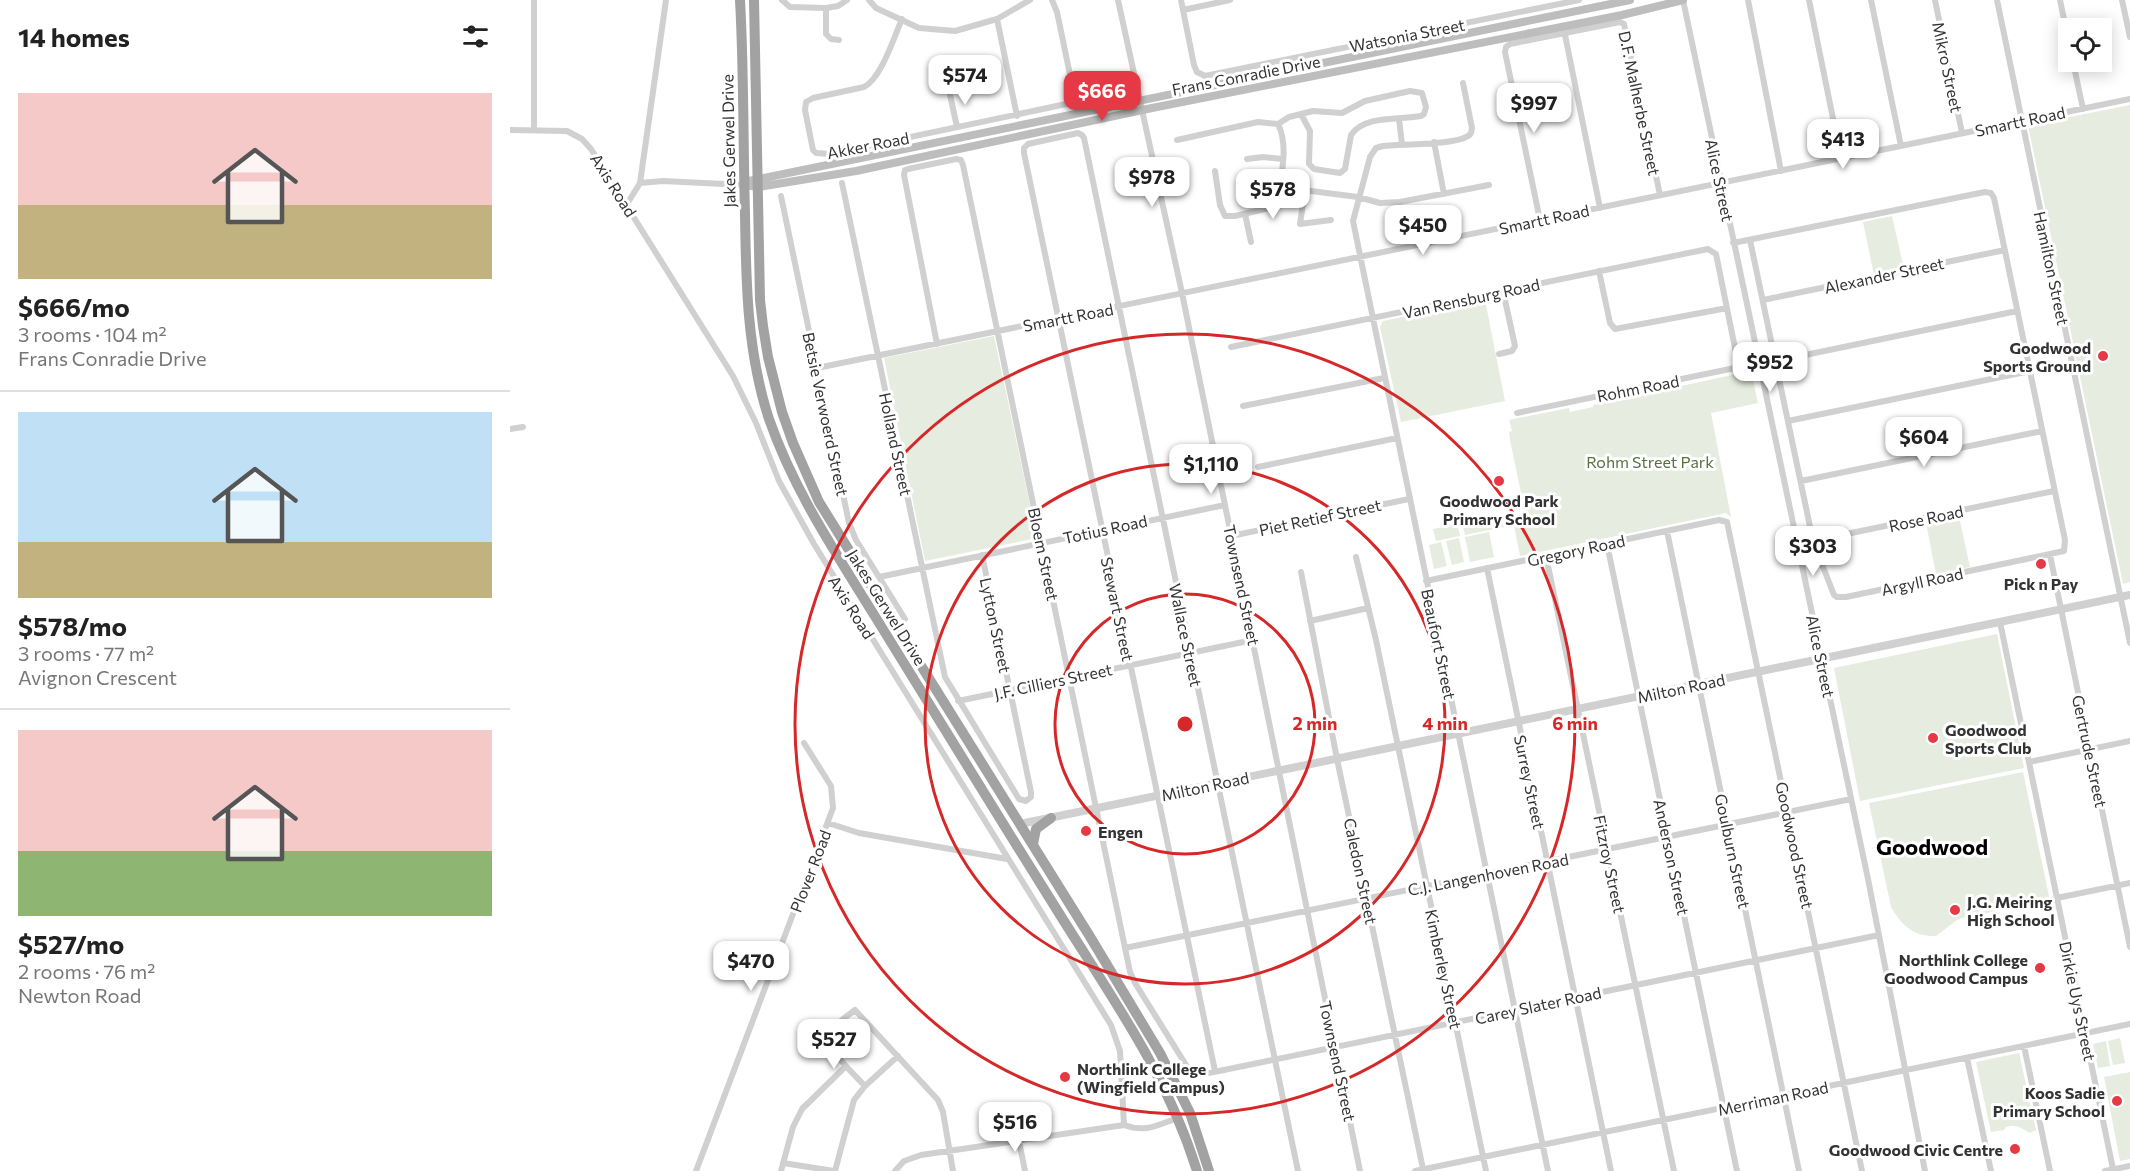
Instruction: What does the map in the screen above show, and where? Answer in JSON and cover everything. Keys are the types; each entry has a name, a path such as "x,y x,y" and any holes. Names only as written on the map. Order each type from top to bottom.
{"highway":[{"name":"Jakes Gerwel Drive","path":"740,0 742,184 753,356 760,387 779,446 807,507 1158,1073 1178,1118 1197,1171"},
{"name":"Jakes Gerwel Drive","path":"754,0 760,300 774,384 793,443 819,502 1137,1014 1176,1083 1197,1130 1209,1171"},
{"path":"971,772 980,777 1010,823 1020,824 1019,837 1064,912 1070,932"},
{"path":"1033,844 1036,829 1051,818"},
{"path":"1137,1014 1141,1031 1178,1101 1180,1110 1178,1118 1189,1122 1197,1130"}],"main road":[{"name":"Frans Conradie Drive","path":"757,183 1140,100 1630,0"},
{"name":"Frans Conradie Drive","path":"742,184 856,171 1143,110 1610,17 1683,0"}],"street":[{"path":"534,0 534,129"},
{"path":"627,204 640,183 666,0"},
{"path":"782,0 790,7 826,8 838,6 847,0"},
{"path":"868,0 876,8 924,29 955,31 997,19 1022,2 1030,0"},
{"name":"Akker Road","path":"902,19 871,84 813,98 807,102 805,110 813,150 819,154 830,154 1068,105 1073,101 1074,94 1052,0"},
{"name":"Townsend Street","path":"1118,0 1182,293 1360,1171"},
{"path":"1181,0 1183,10 1230,0"},
{"name":"Watsonia Street","path":"1183,10 1194,65 1200,75 1214,75 1579,0"},
{"name":"Alice Street","path":"1683,0 1880,935 1925,1171"},
{"path":"1748,0 1781,171"},
{"path":"1809,0 1841,158"},
{"path":"1871,0 1901,146"},
{"name":"Mikro Street","path":"1935,0 1962,133"},
{"name":"Hamilton Street","path":"1996,0 2130,643"},
{"path":"2060,0 2064,18"},
{"path":"2122,0 2130,37"},
{"path":"826,8 826,34 831,39 839,40"},
{"path":"997,19 1017,116"},
{"name":"D.F. Malherbe Street","path":"1540,220 1505,52 1506,47 1510,44 1565,35 1620,22 1625,25 1660,195"},
{"path":"1565,35 1600,208"},
{"path":"2075,72 2083,109"},
{"path":"1399,119 1402,144 1466,137 1472,131 1463,83"},
{"path":"949,90 957,127"},
{"path":"1177,140 1258,122 1278,124 1289,117 1301,114 1319,110 1342,113 1365,101 1410,91 1422,93 1426,107 1421,116 1375,120 1353,131 1344,171 1336,173 1314,169 1309,164 1310,131 1301,114"},
{"name":"Smartt Road","path":"817,368 2130,99"},
{"path":"1215,171 1223,213 1231,217 1274,207 1278,200 1283,159 1283,135 1278,124"},
{"name":"Axis Road","path":"510,130 567,131 582,139 627,204 733,376 756,423 779,482 814,544 1111,1025 1120,1051 1124,1125"},
{"name":"Stewart Street","path":"1082,135 1078,133 1030,144 1025,147 1024,153 1215,1071"},
{"name":"Wallace Street","path":"1082,135 1298,1171"},
{"path":"1434,142 1444,194"},
{"name":"Beaufort Street","path":"1402,144 1381,146 1374,150 1358,197 1353,221 1548,1171"},
{"path":"1247,159 1263,157 1283,159"},
{"name":"Bloem Street","path":"937,344 904,175 905,170 952,159 961,160 963,165 1125,948 1135,983 1190,1072 1197,1075"},
{"path":"640,183 663,181 742,184"},
{"name":"Holland Street","path":"842,183 945,677 958,701"},
{"path":"1280,187 1358,197 1380,203 1400,202 1489,185"},
{"path":"1305,190 1300,224 1331,220"},
{"path":"1733,243 1988,192 1994,198 2054,491"},
{"name":"Betsie Verwoerd Street","path":"781,196 851,530 905,619"},
{"path":"1245,214 1251,242"},
{"name":"Alice Street","path":"1750,240 1813,541"},
{"name":"Van Rensburg Road","path":"1231,347 1710,249 1716,254 1727,308"},
{"name":"Alexander Street","path":"1763,300 2005,250"},
{"path":"1599,272 1612,328 1623,329 1727,308 1739,368"},
{"path":"1500,354 1512,351 1515,346 1503,291"},
{"path":"1776,361 2017,311"},
{"name":"Rohm Road","path":"1517,413 1759,363"},
{"path":"1788,421 2030,371"},
{"path":"1243,406 1384,378"},
{"path":"510,429 523,427"},
{"path":"1801,481 2042,431"},
{"path":"1258,467 1397,438"},
{"name":"Rose Road","path":"1798,543 2054,491"},
{"name":"Argyll Road","path":"1813,541 1831,591 1840,598 2060,553 2065,548 2054,491"},
{"name":"Piet Retief Street","path":"1231,536 1409,499"},
{"name":"Totius Road","path":"879,577 1225,505"},
{"name":"Gregory Road","path":"1426,581 1719,520 1725,521"},
{"name":"Goodwood Street","path":"1725,521 1732,540 1862,1171"},
{"name":"Goulburn Street","path":"1667,531 1799,1171"},
{"name":"Anderson Street","path":"1607,544 1737,1171"},
{"name":"Lytton Street","path":"958,701 1019,799 1022,801 1029,799 1031,792 982,555"},
{"name":"Gertrude Street","path":"2050,555 2130,947"},
{"name":"Fitzroy Street","path":"1546,556 1674,1171"},
{"name":"Kimberley Street","path":"1356,557 1486,1171"},
{"name":"Surrey Street","path":"1487,568 1611,1171"},
{"name":"Caledon Street","path":"1301,572 1337,759 1424,1169"},
{"name":"Milton Road","path":"1020,824 2130,595"},
{"path":"1310,621 1368,608"},
{"name":"Dirkie Uys Street","path":"2000,622 2113,1169"},
{"name":"J.F. Cilliers Street","path":"958,701 1253,640"},
{"path":"2029,762 2130,741"},
{"name":"Plover Road","path":"696,1171 833,808 831,786 804,743"},
{"name":"C.J. Langenhoven Road","path":"1125,948 1851,799"},
{"path":"828,823 859,833 1007,859"},
{"path":"2057,898 2130,883"},
{"name":"Carey Slater Road","path":"1197,1075 1880,935"},
{"path":"865,1086 846,1066 828,1039 829,1035 855,1010 942,1105 952,1171"},
{"name":"Merriman Road","path":"1415,1171 2130,1024"},
{"path":"2024,1046 2050,1171"},
{"path":"783,1163 834,1171 852,1105 865,1086 898,1056"},
{"path":"1967,1058 1991,1171"},
{"path":"781,1171 793,1126 802,1109 846,1066"},
{"path":"895,1171 904,1161 912,1158 1124,1125 1147,1129 1178,1118"},
{"path":"1019,1140 1025,1171"},
{"path":"2105,1171 2130,1166"}],"green space":[{"name":"Goodwood Sports Ground","path":"2130,105 2130,582 2123,584 2029,125"},
{"path":"1892,216 1904,269 1874,275 1863,222"},
{"path":"1485,300 1505,401 1401,422 1380,327 1383,321"},
{"path":"994,336 1037,538 925,561 884,358"},
{"name":"Rohm Street Park","path":"1751,371 1758,403 1711,413 1731,517 1726,513 1520,556 1514,525 1465,535 1462,523 1511,513 1513,520 1526,517 1510,440 1509,432 1512,431 1509,420 1569,408 1570,412"},
{"path":"1959,517 1970,567 1936,574 1926,523"},
{"path":"1457,524 1460,536 1436,541 1433,529"},
{"path":"1489,532 1494,557 1470,562 1465,537"},
{"path":"1459,538 1464,562 1452,565 1446,541"},
{"path":"1441,542 1447,566 1434,569 1429,545"},
{"name":"Goodwood Sports Club","path":"1997,634 2024,768 1860,801 1834,668"},
{"path":"2023,772 2050,901 1965,917 1957,920 1936,936 1928,936 1909,929 1891,907 1869,803"},
{"path":"2120,1038 2125,1063 2113,1065 2108,1041"},
{"path":"2106,1041 2110,1066 2098,1068 2093,1044"},
{"path":"2019,1053 2036,1130 2030,1133 2013,1126 1991,1132 1976,1062"},
{"path":"2130,1072 2130,1159 2120,1161 2104,1077"}],"place":[{"name":"Goodwood Sports Ground","path":"2103,356"},
{"name":"Goodwood Park Primary School","path":"1499,481"},
{"name":"Pick n Pay","path":"2041,564"},
{"name":"Goodwood Sports Club","path":"1933,738"},
{"name":"Engen","path":"1086,831"},
{"name":"J.G. Meiring High School","path":"1955,910"},
{"name":"Northlink College Goodwood Campus","path":"2040,968"},
{"name":"Northlink College (Wingfield Campus)","path":"1065,1077"},
{"name":"Koos Sadie Primary School","path":"2117,1101"},
{"name":"Goodwood Civic Centre","path":"2015,1149"}],"district":[{"name":"Goodwood","path":"1932,846"}]}
